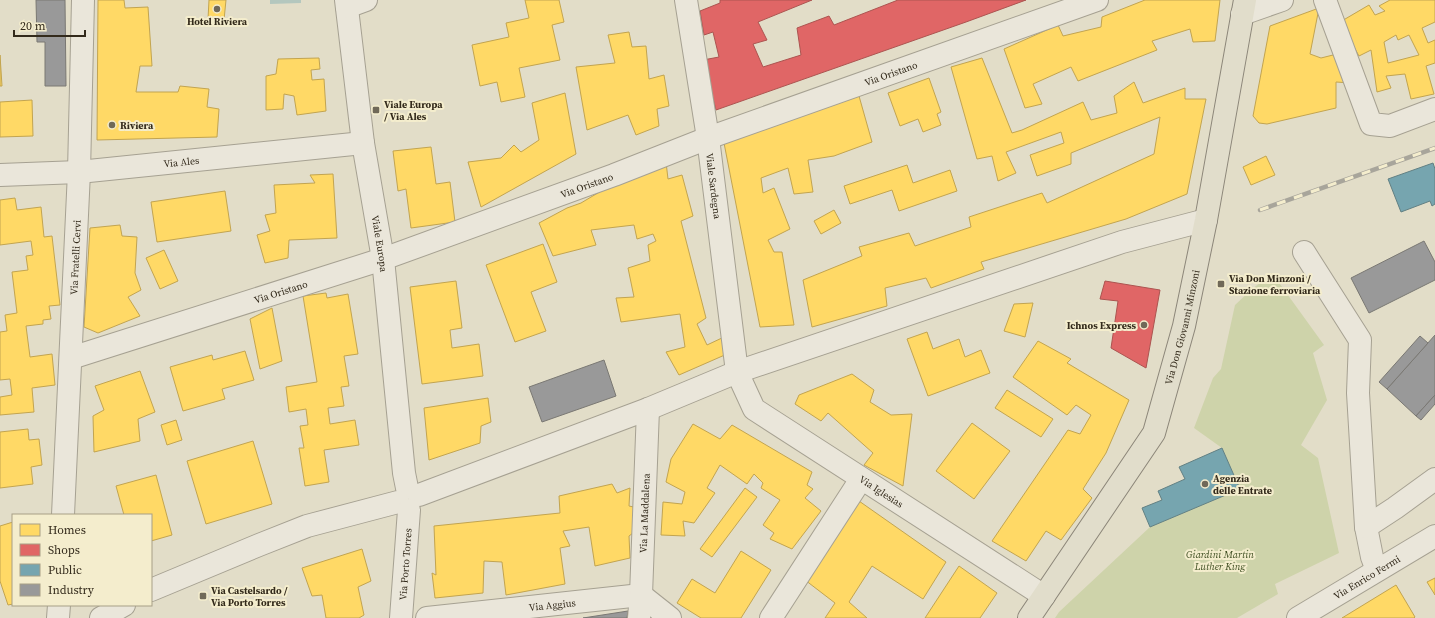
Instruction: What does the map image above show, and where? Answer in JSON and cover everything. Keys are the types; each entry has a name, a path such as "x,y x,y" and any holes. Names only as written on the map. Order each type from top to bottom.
{"main road":[{"name":"Via Don Giovanni Minzoni","path":"1029,618 1154,433 1184,326 1206,220 1244,7"}],"street":[{"name":"Via Fratelli Cervi","path":"63,514 72,358 79,172 83,0"},
{"name":"Viale Sardegna","path":"686,0 708,138 737,372"},
{"name":"Via Oristano","path":"72,358 382,259 614,175 708,138 1097,0"},
{"path":"1244,7 1282,0"},
{"path":"1325,0 1371,124 1390,126 1435,109"},
{"name":"Viale Europa","path":"353,2 363,143 382,259 408,499"},
{"name":"Via Ales","path":"0,175 79,172 363,143"},
{"path":"152,590 307,526 408,499 648,409 737,372 1122,242 1206,220"},
{"path":"1304,252 1360,340 1358,393 1366,527 1372,557 1378,570"},
{"name":"Via Iglesias","path":"737,372 754,409 1044,596"},
{"name":"Via La Maddalena","path":"639,618 648,409"},
{"path":"771,618 861,479"},
{"path":"1366,527 1435,479"},
{"name":"Via Porto Torres","path":"402,618 408,499"},
{"name":"Via Enrico Fermi","path":"1298,618 1435,536"},
{"path":"641,595 670,618"},
{"name":"Via Aggius","path":"427,618 641,595"},
{"path":"58,606 58,618"},
{"path":"101,618 122,606"}],"green space":[{"name":"Giardini Martin Luther King","path":"1272,273 1324,345 1313,353 1327,400 1301,445 1318,458 1339,553 1275,584 1278,594 1237,618 1055,618 1059,612 1150,527 1240,489 1222,448 1194,428 1213,378 1221,369 1235,305"}],"shaded area":[{"path":"270,0 301,0 301,3 270,4"}],"building: Homes":[{"path":"98,0 124,0 125,8 148,7 152,66 140,66 136,92 178,92 180,86 209,89 207,107 219,109 217,137 97,140"},
{"name":"Hotel Riviera","path":"209,0 226,0 224,20 208,19"},
{"path":"525,0 559,0 564,22 552,25 560,60 519,68 525,97 501,102 497,82 480,86 472,45 509,37 506,23 529,18"},
{"path":"1145,0 1220,0 1215,41 1193,42 1190,29 1152,41 1157,50 1078,81 1071,67 1033,84 1042,104 1025,108 1004,49 1058,25 1063,36 1101,27 1102,17"},
{"path":"1390,0 1435,0 1435,22 1422,28 1428,43 1435,40 1435,63 1426,66 1434,94 1411,99 1405,74 1386,76 1391,88 1377,92 1371,50 1359,56 1340,22 1369,5 1375,15 1385,11 1379,6","holes":["1396,35 1398,40 1409,35 1419,55 1388,63 1384,42"]},
{"path":"1319,8 1310,54 1321,58 1341,53 1351,83 1336,82 1336,108 1267,124 1259,123 1253,116 1270,26"},
{"path":"629,32 632,47 646,46 649,79 664,75 669,106 657,109 659,126 636,135 628,115 587,130 576,67 615,63 608,35"},
{"path":"0,55 2,86 0,86"},
{"path":"319,58 320,69 311,70 312,80 324,79 326,111 297,115 294,96 284,94 283,109 266,110 266,76 276,74 278,59"},
{"path":"982,58 1012,133 1022,130 1083,102 1091,120 1117,113 1114,96 1134,82 1143,103 1185,88 1185,99 1206,99 1187,194 1126,219 981,262 984,269 931,288 926,278 885,288 887,306 812,327 803,280 862,256 859,247 909,233 915,246 971,227 969,217 1042,193 1047,203 1154,154 1160,117 1071,153 1071,164 1037,176 1030,155 1064,143 1061,132 1006,152 1016,173 998,181 992,156 977,159 951,67"},
{"path":"929,78 941,112 937,114 941,125 923,132 918,119 900,126 888,93"},
{"path":"565,93 576,154 481,207 468,162 501,158 514,145 521,152 539,140 532,103"},
{"path":"859,96 872,142 834,156 808,160 813,192 794,194 788,168 761,178 763,193 774,188 790,229 768,240 774,252 782,252 794,325 760,327 724,143"},
{"path":"32,100 33,136 0,137 0,102"},
{"path":"431,147 436,184 450,182 455,222 411,228 406,189 398,191 393,151"},
{"path":"1266,156 1275,175 1251,185 1243,167"},
{"path":"666,162 668,179 682,175 693,216 681,221 706,318 697,324 707,345 724,337 727,354 679,375 666,352 685,347 680,314 621,322 616,298 634,297 628,268 650,261 648,245 656,241 653,234 637,239 634,225 591,230 596,245 553,256 539,223 567,208 581,203 623,178"},
{"path":"907,165 913,183 950,170 957,191 899,211 892,190 850,204 844,186"},
{"path":"333,174 337,238 289,240 288,258 265,263 257,235 270,231 265,215 276,213 274,185 315,183 310,175"},
{"path":"225,191 231,231 157,242 151,202"},
{"path":"15,198 17,210 41,207 44,237 52,236 60,305 49,306 51,319 43,320 43,324 26,326 30,357 52,354 55,385 32,388 34,412 0,415 0,397 12,395 10,379 0,380 0,332 7,331 5,315 17,313 12,272 28,270 26,256 33,255 31,241 0,245 0,200"},
{"path":"834,210 841,223 821,234 814,221"},
{"path":"120,225 122,236 137,237 135,273 141,290 128,297 140,316 98,333 84,327 90,228"},
{"path":"543,244 557,282 531,292 546,331 515,342 486,265"},
{"path":"164,250 178,281 160,289 146,258"},
{"path":"456,281 462,328 450,330 452,348 479,344 483,376 422,384 410,287"},
{"path":"326,293 327,298 348,294 358,354 344,356 349,386 341,387 344,406 328,408 330,424 355,420 359,445 324,450 329,482 305,486 299,448 304,448 300,426 308,425 306,409 289,412 286,387 317,382 303,296"},
{"path":"1033,303 1025,337 1004,331 1014,304"},
{"path":"272,308 282,361 260,369 250,319"},
{"path":"927,332 933,349 959,339 965,357 981,350 990,373 928,396 907,339"},
{"path":"1038,341 1071,359 1067,363 1129,400 1106,453 1083,489 1092,498 1061,540 1046,531 1026,561 992,541 1068,430 1080,434 1091,415 1076,405 1067,415 1013,377"},
{"path":"245,351 254,380 222,389 225,399 183,411 170,367 212,355 213,360"},
{"path":"140,371 155,412 138,419 140,441 94,452 93,416 104,410 95,386"},
{"path":"852,374 874,390 870,402 891,415 912,414 903,486 864,465 873,453 828,413 821,421 795,404 799,395"},
{"path":"1007,390 1053,419 1041,437 995,408"},
{"path":"488,398 491,422 481,426 480,443 429,460 424,408"},
{"path":"176,420 182,440 167,445 161,425"},
{"path":"972,423 1010,451 974,499 936,471"},
{"path":"693,424 720,439 732,425 812,472 807,485 813,489 805,498 821,511 792,549 770,539 774,533 763,525 780,500 761,488 763,483 754,474 747,484 720,465 707,488 715,493 694,523 683,521 685,536 661,535 663,502 682,504 685,492 666,482 671,459"},
{"path":"28,429 29,440 39,439 42,465 31,467 33,484 0,488 0,432"},
{"path":"253,441 272,504 206,524 187,461"},
{"path":"156,475 172,535 152,541 152,514 124,514 116,486"},
{"path":"612,484 617,493 630,488 629,506 638,508 637,530 629,536 630,558 595,566 589,527 563,531 570,546 560,548 565,584 506,595 502,562 484,561 483,593 435,598 432,573 436,575 434,526 560,513 559,496"},
{"path":"745,488 757,497 712,557 700,549"},
{"path":"859,501 946,562 923,599 872,566 849,602 867,618 825,618 835,603 805,580"},
{"path":"12,522 12,604 8,605 0,581 0,526"},
{"path":"362,549 371,581 358,587 364,615 359,618 326,618 322,595 312,596 302,568"},
{"path":"741,551 771,570 741,618 701,618 677,603 692,579 715,593"},
{"path":"959,566 997,593 980,618 925,618"},
{"path":"1435,578 1435,595 1427,582"},
{"path":"1396,585 1415,617 1414,618 1342,618"}],"building: Shops":[{"path":"720,0 812,0 758,22 767,40 753,44 763,67 801,55 797,28 829,16 834,25 898,0 1026,0 716,110 703,60 719,57 713,32 704,35 700,11 720,3"},
{"path":"1105,281 1160,290 1146,368 1111,348 1118,301 1100,299"}],"building: Public":[{"path":"1433,163 1435,169 1435,204 1432,206 1430,201 1401,212 1388,179"},
{"name":"Agenzia delle Entrate","path":"1222,448 1240,489 1150,527 1142,508 1162,500 1158,491 1185,479 1179,467"}],"building: Industry":[{"path":"36,0 65,0 66,86 45,86 45,42 37,42"},
{"path":"1424,241 1435,262 1435,280 1369,313 1351,278"},
{"path":"1435,335 1435,395 1416,416 1387,389"},
{"path":"1420,336 1428,343 1387,389 1379,382"},
{"path":"604,360 616,396 542,422 529,387"},
{"path":"1435,395 1435,404 1421,420 1416,416"},
{"path":"628,611 627,618 583,618"}],"railway":[{"path":"1260,210 1435,148"}],"place":[{"name":"Hotel Riviera","path":"217,9"},
{"name":"Viale Europa / Via Ales","path":"376,110"},
{"name":"Riviera","path":"112,125"},
{"name":"Via Don Minzoni / Stazione ferroviaria","path":"1221,284"},
{"name":"Ichnos Express","path":"1144,325"},
{"name":"Agenzia delle Entrate","path":"1205,484"},
{"name":"Via Castelsardo / Via Porto Torres","path":"203,596"}]}
